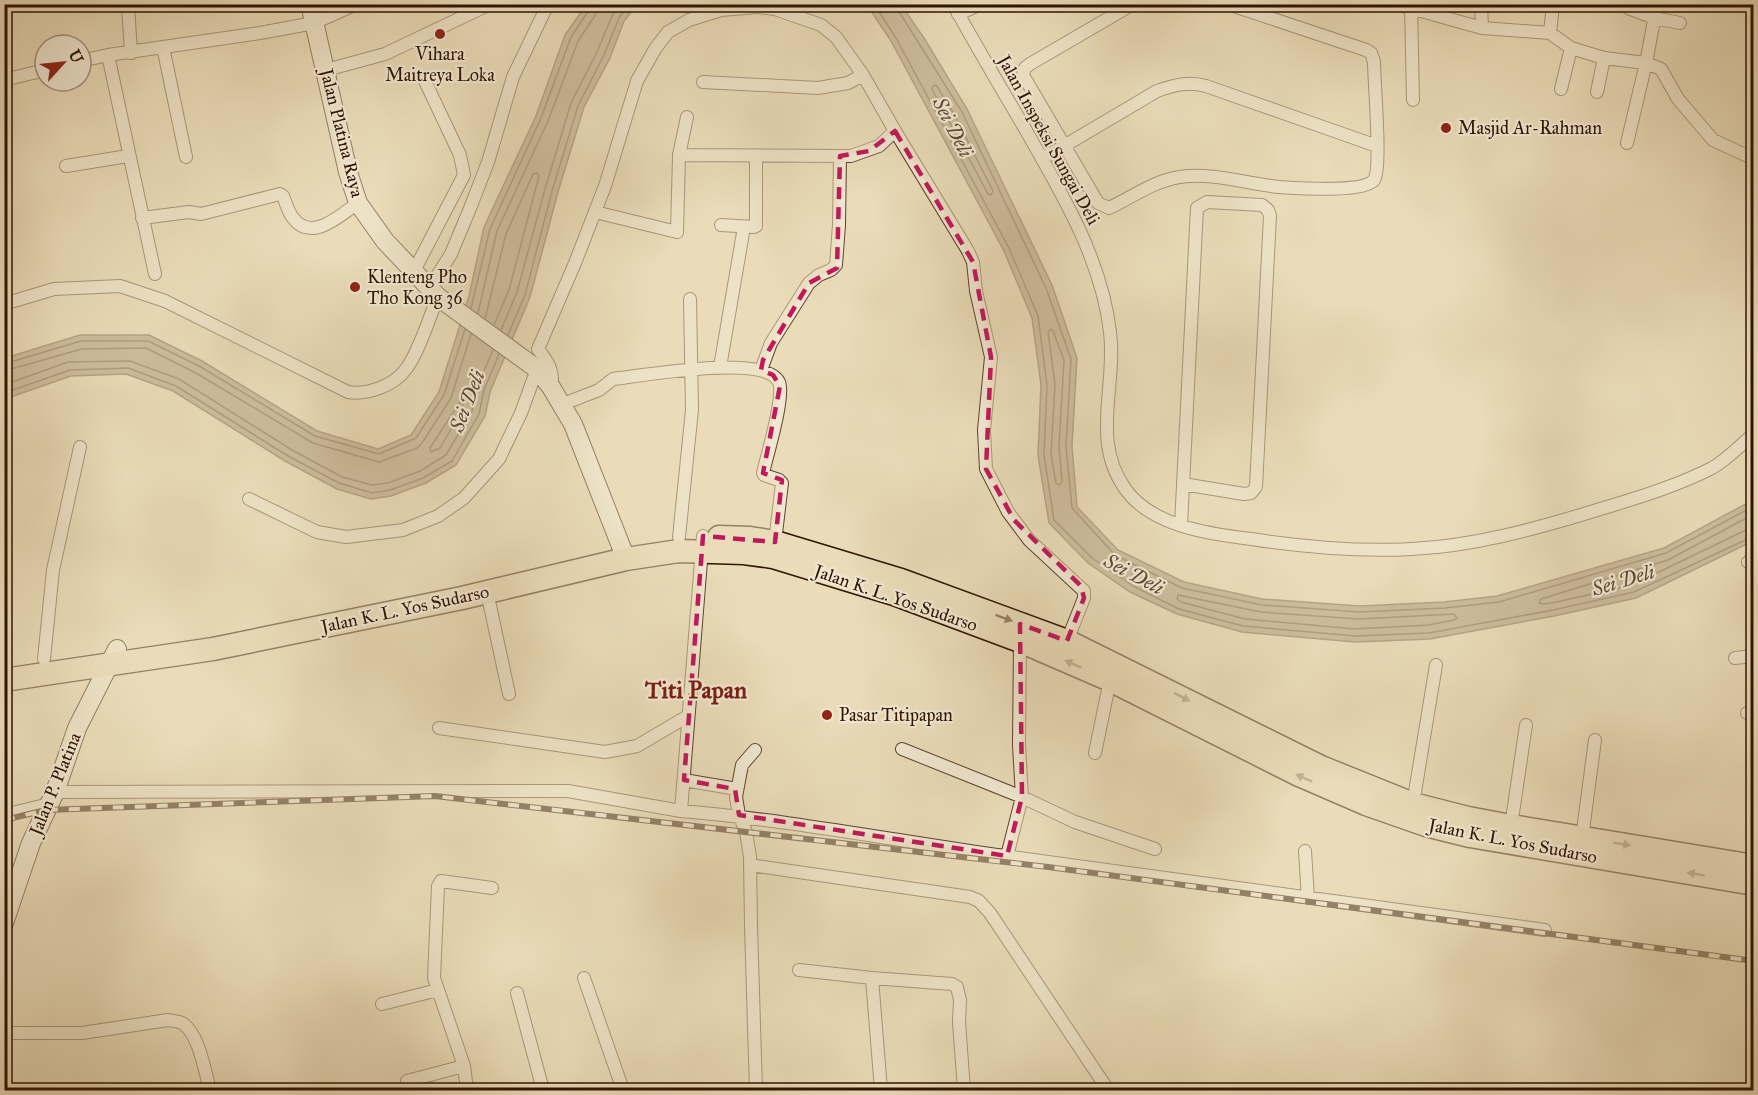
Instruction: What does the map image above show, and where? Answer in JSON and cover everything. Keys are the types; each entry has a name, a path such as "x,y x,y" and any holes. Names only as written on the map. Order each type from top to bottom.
{"highway":[{"name":"Jalan K. L. Yos Sudarso","path":"4,664 44,659 113,657 213,649 487,592 679,537 914,594 1067,641 1321,767 1413,804 1511,826 1754,866"},
{"name":"Jalan K. L. Yos Sudarso","path":"4,680 624,553 679,551 703,544 750,538 775,542 914,594 1110,680 1299,775 1366,804 1426,825 1470,836 1754,884"}],"main road":[{"name":"Jalan Platina Raya","path":"310,4 348,172 358,203 385,241 434,292 533,367 551,387 573,424 624,553"},
{"name":"Jalan P. Platina","path":"4,923 32,843 52,798 77,728 113,657"}],"street":[{"path":"128,4 132,53"},
{"path":"93,59 315,23 356,4"},
{"path":"326,70 385,54 490,4"},
{"path":"4,304 54,289 120,286 165,301 348,392 360,394 384,386 405,371 434,292 488,162 513,77 548,4"},
{"path":"955,9 981,4"},
{"path":"1133,4 1030,64 1023,72 1024,80 1098,203 1109,208 1160,182 1190,176 1223,177 1279,187 1323,188 1365,186 1371,183 1376,177 1377,146 1374,62 1369,51 1228,4"},
{"path":"1396,4 1411,6 1482,28 1550,33 1571,48 1604,58 1646,63 1663,71 1668,86 1713,140 1754,159"},
{"path":"1481,4 1482,28"},
{"path":"1550,33 1553,4"},
{"path":"1627,143 1657,4"},
{"path":"1747,4 1754,6"},
{"path":"1411,6 1413,100"},
{"path":"551,387 553,378 550,365 538,349 605,186 637,81 668,32 689,20 721,10 757,7 788,13 829,30 850,54 973,262 976,291 991,357 984,430 986,469 1008,512 1029,540 1085,592 1067,641"},
{"path":"1628,8 1654,18 1680,22"},
{"name":"Jalan Inspeksi Sungai Deli","path":"955,9 1042,159 1087,250 1101,292 1110,334 1106,412 1107,445 1113,465 1123,485 1139,505 1158,517 1231,537 1339,549 1413,549 1478,541 1531,530 1638,498 1713,467 1754,434"},
{"path":"163,47 186,157"},
{"path":"1561,89 1571,48"},
{"path":"108,55 155,274"},
{"path":"1596,92 1604,58"},
{"path":"4,80 33,73"},
{"path":"703,82 818,88 848,83 863,75"},
{"path":"414,271 464,176 460,155 424,81"},
{"path":"1042,159 1157,91 1175,84 1187,83 1206,86 1377,146"},
{"path":"595,212 677,232 679,156 687,117"},
{"path":"679,156 851,156 869,151 895,131"},
{"path":"66,166 128,156"},
{"path":"721,225 754,227 756,225 756,156"},
{"path":"761,370 771,343 809,283 836,265 840,156"},
{"path":"142,218 189,212 201,214 280,194 292,217 303,228 312,229 322,227 358,203"},
{"path":"1181,525 1183,484 1197,208 1207,202 1262,205 1269,210 1270,216 1256,487 1244,494 1183,484"},
{"path":"720,367 744,226"},
{"path":"679,537 692,410 690,299"},
{"path":"249,499 317,532 346,537 403,530 438,516 464,498 499,459 521,413 533,367"},
{"path":"563,404 599,390 613,379 720,367 761,370 772,375 780,386 775,423 763,473 782,483 775,542"},
{"path":"44,659 53,570 80,447"},
{"path":"681,811 703,544"},
{"path":"487,592 509,694"},
{"path":"1007,856 1022,797 1019,745 1020,641"},
{"path":"1735,658 1754,656"},
{"path":"1413,804 1436,665"},
{"path":"1095,753 1110,680"},
{"path":"439,728 605,752 638,746 688,716"},
{"path":"1511,826 1526,725"},
{"path":"1582,838 1595,740"},
{"path":"902,748 1022,797 1075,822 1155,849"},
{"path":"755,750 742,765 736,797 739,815 746,832 750,865 756,1090"},
{"path":"684,780 737,789"},
{"path":"4,815 52,798 568,791 681,811 739,815 1007,856 1545,930"},
{"path":"1305,851 1308,898"},
{"path":"750,865 969,897 979,901 990,913 1108,1090"},
{"path":"467,1090 464,1066 434,978 439,883 441,881 492,888"},
{"path":"799,970 952,984 957,987 960,1000 959,1022 964,1090"},
{"path":"584,978 623,1090"},
{"path":"872,978 881,1090"},
{"path":"382,1005 438,990"},
{"path":"517,993 543,1090"},
{"path":"4,1033 82,1033 168,1020 180,1022 188,1028 196,1041 210,1090"},
{"path":"407,1082 464,1066"}],"highlighted area":[{"path":"895,131 973,262 991,357 986,469 1014,520 1081,586 1084,598 1067,641 1020,624 1022,797 1007,856 739,815 735,789 684,780 703,536 775,542 782,480 763,473 780,386 773,375 761,370 763,360 809,283 837,268 840,156 869,151"}],"water":[{"name":"Sei Deli","path":"586,5 637,5 624,21 610,58 584,107 530,297 490,392 485,416 456,465 426,483 391,496 371,499 337,489 285,461 173,391 126,374 71,376 5,399 5,358 80,335 149,335 202,361 317,431 378,449 411,435 439,392 469,296 484,227 536,116 565,35"},
{"name":"Sei Deli","path":"867,5 901,5 924,38 967,109 1052,285 1077,358 1072,446 1077,507 1118,550 1184,582 1262,599 1360,606 1444,602 1497,596 1664,548 1753,500 1753,541 1636,598 1430,639 1355,642 1242,632 1177,614 1130,592 1088,563 1049,523 1038,455 1041,385 1032,318 1004,251 891,41"}],"railway":[{"path":"4,820 46,810 435,796 1048,867 1754,961"}],"place":[{"name":"Vihara Maitreya Loka","path":"440,34"},
{"name":"Masjid Ar-Rahman","path":"1446,128"},
{"name":"Klenteng Pho Tho Kong 36","path":"355,287"},
{"name":"Pasar Titipapan","path":"827,715"}],"district":[{"name":"Titi Papan","path":"696,690"}]}
